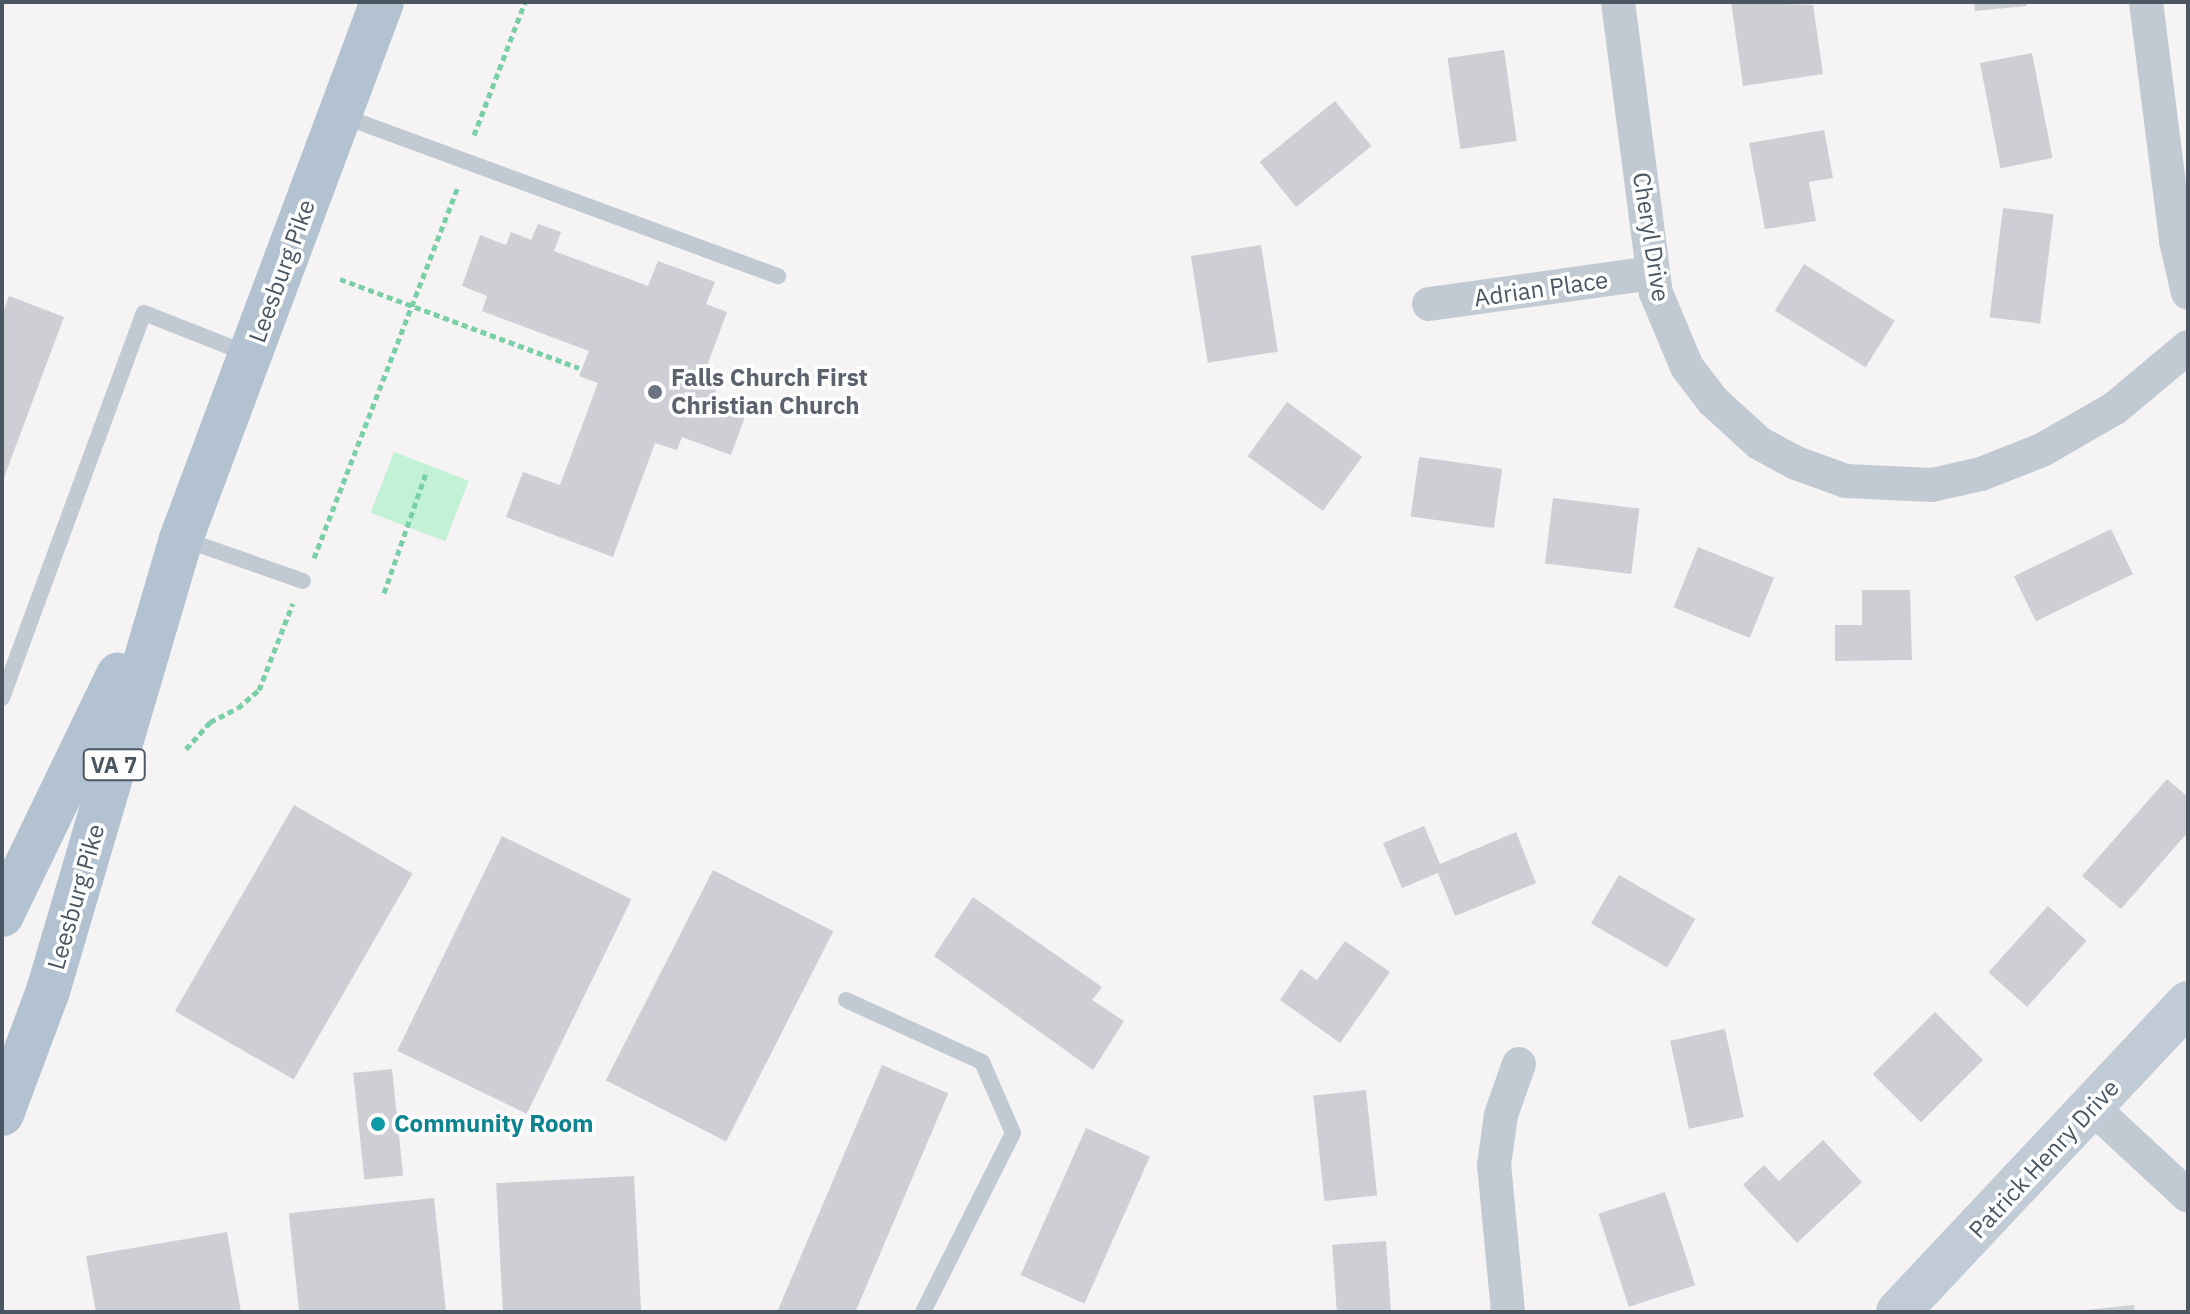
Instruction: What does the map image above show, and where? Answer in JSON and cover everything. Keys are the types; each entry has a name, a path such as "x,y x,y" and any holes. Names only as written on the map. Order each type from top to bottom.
{"main road":[{"name":"Leesburg Pike","path":"2,1114 48,991 181,539 382,2"},
{"name":"Leesburg Pike","path":"2,915 181,539"}],"street":[{"name":"Cheryl Drive","path":"1618,2 1653,273 1670,335 1713,401 1759,443 1796,463 1880,486 1932,485 1981,474 2042,450 2115,408 2188,347"},
{"path":"2146,2 2176,241 2188,293"},
{"name":"Adrian Place","path":"1429,304 1653,273"},
{"name":"Patrick Henry Drive","path":"1898,1312 2093,1108 2188,1003"},
{"path":"1508,1312 1494,1165 1501,1115 1519,1064"},
{"path":"2093,1108 2188,1196"}],"lane":[{"path":"340,115 778,276"},
{"path":"2,698 144,313 250,355"},
{"path":"181,539 303,581"},
{"path":"846,1000 982,1062 1013,1133 923,1312"}],"path":[{"path":"186,749 210,722 238,708 259,690 411,306 525,2"},
{"path":"340,279 579,368"},
{"path":"384,593 427,470"}],"green space":[{"path":"394,452 469,481 445,541 371,513"}],"building":[{"path":"1731,2 1813,5 1823,74 1743,86"},
{"path":"1974,2 2026,2 2027,6 1975,11"},
{"path":"1504,50 1517,141 1460,149 1448,58"},
{"path":"2032,53 2052,158 2000,168 1980,63"},
{"path":"1335,101 1372,146 1296,207 1260,162"},
{"path":"1824,130 1833,178 1809,182 1816,221 1765,229 1749,143"},
{"path":"2003,208 2054,214 2040,323 1990,317"},
{"name":"Falls Church First Christian Church","path":"538,224 561,232 554,251 648,286 658,261 715,282 706,304 727,312 704,374 720,380 712,401 746,414 731,455 682,437 677,450 655,443 613,557 506,517 523,472 560,485 598,383 579,376 589,351 482,311 487,296 462,286 480,235 506,245 511,232 531,240"},
{"path":"1261,245 1278,352 1208,363 1191,256"},
{"path":"1804,264 1895,321 1866,367 1775,311"},
{"path":"9,296 64,317 2,483 2,315"},
{"path":"1287,402 1362,457 1323,511 1248,456"},
{"path":"1419,457 1502,469 1494,528 1411,516"},
{"path":"1553,498 1639,509 1631,574 1545,564"},
{"path":"2111,529 2133,574 2036,621 2014,576"},
{"path":"1698,547 1774,578 1750,638 1674,607"},
{"path":"1862,590 1910,590 1912,660 1835,661 1835,625 1862,625"},
{"path":"2167,779 2188,797 2188,832 2121,909 2082,876"},
{"path":"294,805 413,874 294,1080 175,1011"},
{"path":"1424,826 1440,864 1516,832 1536,883 1455,916 1438,873 1402,888 1383,843"},
{"path":"502,836 631,899 527,1114 397,1051"},
{"path":"713,870 833,931 726,1142 606,1080"},
{"path":"1619,875 1695,919 1667,967 1591,923"},
{"path":"973,897 1102,987 1092,1000 1124,1021 1093,1070 934,956"},
{"path":"2048,906 2087,941 2027,1007 1988,972"},
{"path":"1345,941 1390,972 1340,1043 1280,1000 1301,969 1317,980"},
{"path":"1935,1012 1983,1060 1921,1122 1873,1074"},
{"path":"1725,1029 1744,1117 1689,1129 1670,1041"},
{"path":"882,1065 948,1093 855,1312 777,1312"},
{"name":"Community Room","path":"392,1069 403,1175 364,1179 353,1073"},
{"path":"1366,1090 1377,1195 1324,1201 1313,1096"},
{"path":"1086,1128 1150,1156 1084,1304 1021,1275"},
{"path":"1823,1140 1862,1182 1797,1243 1743,1185 1764,1165 1779,1181"},
{"path":"634,1176 641,1312 503,1312 496,1183"},
{"path":"1665,1192 1695,1285 1629,1307 1598,1214"},
{"path":"434,1198 446,1312 299,1312 289,1213"},
{"path":"227,1232 241,1312 96,1312 86,1256"},
{"path":"1386,1241 1391,1312 1337,1312 1332,1245"},
{"path":"2134,1305 2135,1312 2086,1312 2086,1310"}],"place":[{"name":"Falls Church First Christian Church","path":"655,392"},
{"name":"Community Room","path":"378,1124"}]}
